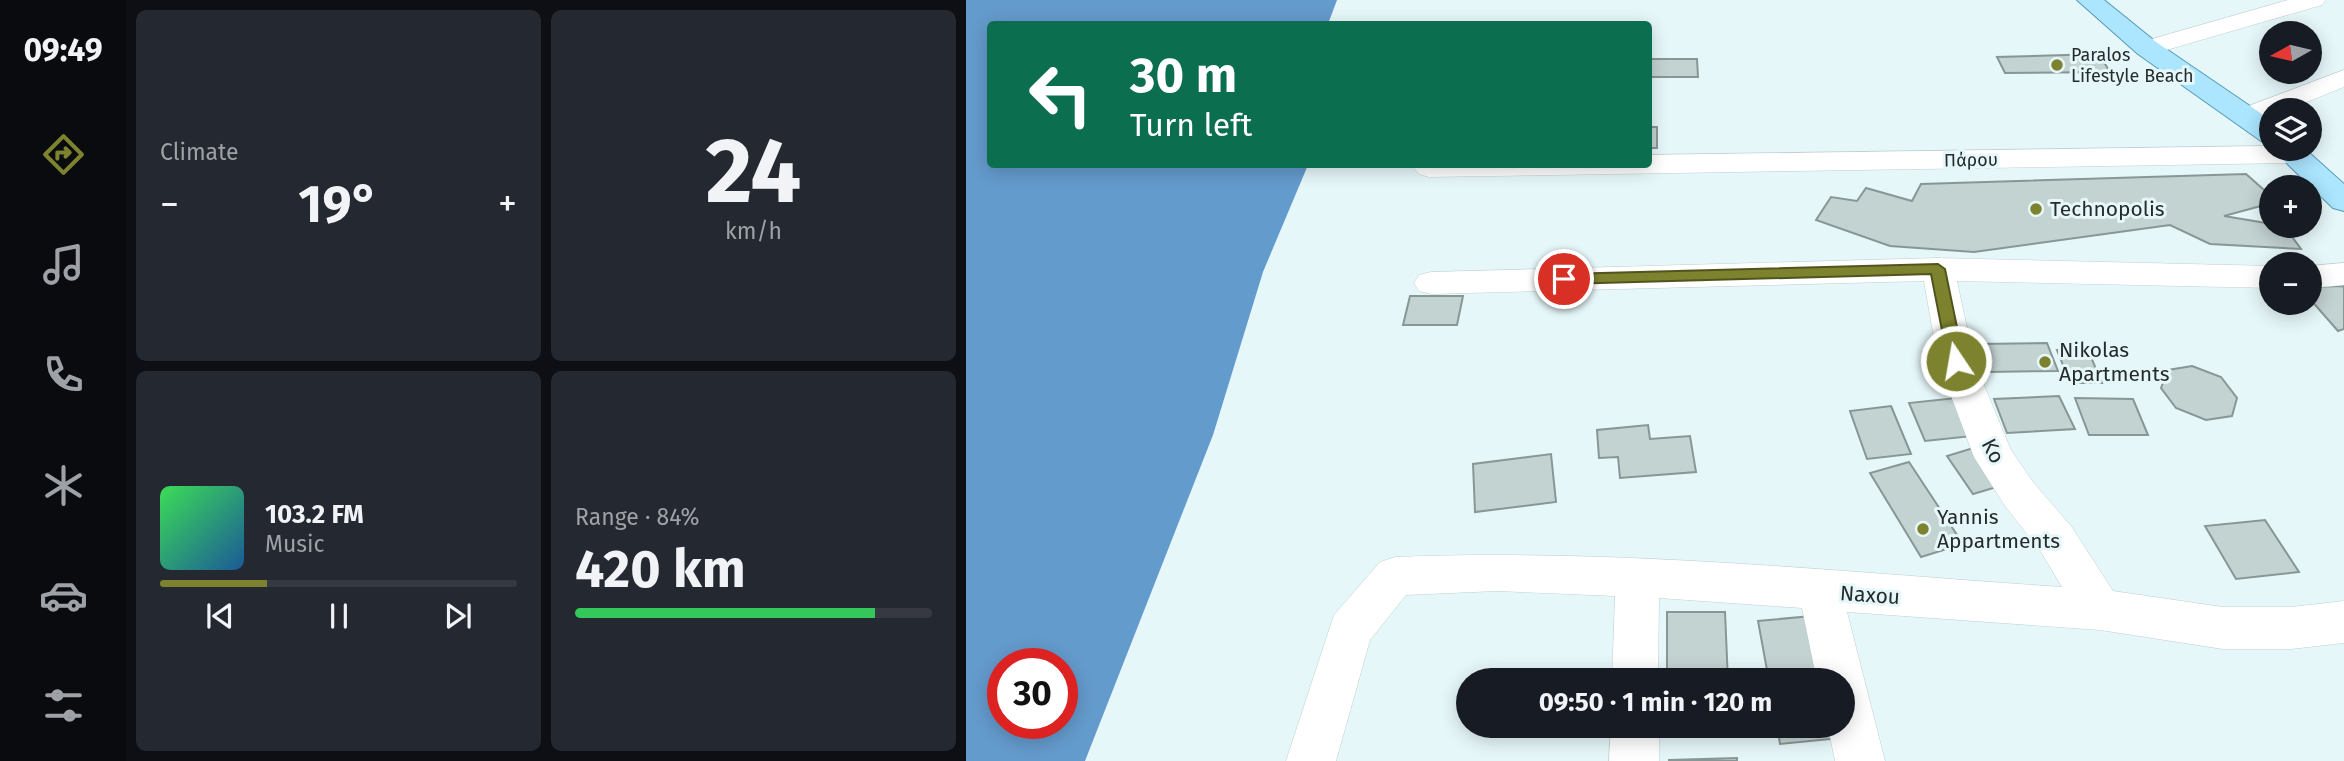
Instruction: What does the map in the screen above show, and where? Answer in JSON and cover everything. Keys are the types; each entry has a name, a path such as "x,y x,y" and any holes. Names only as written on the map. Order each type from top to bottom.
{"main road":[{"path":"2089,0 2147,48 2259,125"},
{"path":"2300,161 2344,201"}],"street":[{"path":"2147,48 2314,0"},
{"path":"2248,116 2344,78"},
{"name":"Πάρου","path":"1652,164 2259,147"},
{"path":"1431,283 1938,269 2259,277"},
{"name":"Ko","path":"1938,269 1956,361 1994,457 2019,494 2056,539 2100,610"},
{"path":"2322,275 2344,274"},
{"name":"Naxou","path":"1311,761 1350,630 1395,576 1497,572 1637,577 2100,610 2223,628 2291,628 2344,622"},
{"path":"1635,668 1637,577"},
{"path":"1820,591 1838,668"},
{"path":"1634,738 1634,761"},
{"path":"1855,738 1860,761"}],"water":[{"path":"966,0 1337,0 1329,21 987,21 987,168 1307,168 1263,272 1213,435 1085,761 966,761"}],"building":[{"path":"2099,54 2110,72 2005,73 1997,57"},
{"path":"1652,59 1697,59 1698,77 1652,77"},
{"path":"1652,127 1657,127 1657,148 1652,148"},
{"name":"Technopolis","path":"2246,174 2259,186 2259,207 2224,216 2259,222 2259,238 2293,238 2301,249 2210,244 2170,225 1974,252 1890,246 1816,220 1831,197 1857,201 1866,188 1912,201 1921,184"},
{"path":"2344,286 2344,329 2338,331 2322,313 2322,287"},
{"path":"1410,296 1463,296 1457,325 1403,325"},
{"path":"2047,343 2058,371 1987,372 1977,344"},
{"path":"2057,350 2088,350 2102,383 2070,383"},
{"path":"2192,366 2221,377 2237,398 2232,416 2206,420 2176,408 2161,388 2168,370"},
{"path":"2059,396 2075,429 2007,433 1994,399"},
{"path":"1956,398 1973,436 1925,441 1909,403"},
{"path":"2075,398 2133,399 2148,435 2089,435"},
{"path":"1891,406 1911,454 1867,459 1850,411"},
{"path":"1648,425 1650,439 1690,436 1696,472 1620,478 1618,457 1599,458 1597,430"},
{"path":"1980,446 2007,484 1973,494 1947,456"},
{"path":"1551,454 1556,502 1475,512 1473,464"},
{"path":"1909,462 1963,544 1921,557 1870,473"},
{"path":"2265,520 2299,572 2236,579 2205,526"},
{"path":"1667,612 1725,612 1727,668 1667,668"},
{"path":"1822,615 1834,668 1767,668 1758,621"},
{"path":"1779,738 1840,738 1780,744"},
{"path":"1737,758 1737,761 1668,760"}],"place":[{"name":"Paralos Lifestyle Beach","path":"2057,65"},
{"name":"Technopolis","path":"2036,209"},
{"name":"Nikolas Apartments","path":"2045,362"},
{"name":"Yannis Appartments","path":"1923,529"}],"route":[{"path":"1564,279 1938,269 1956,361"}]}
